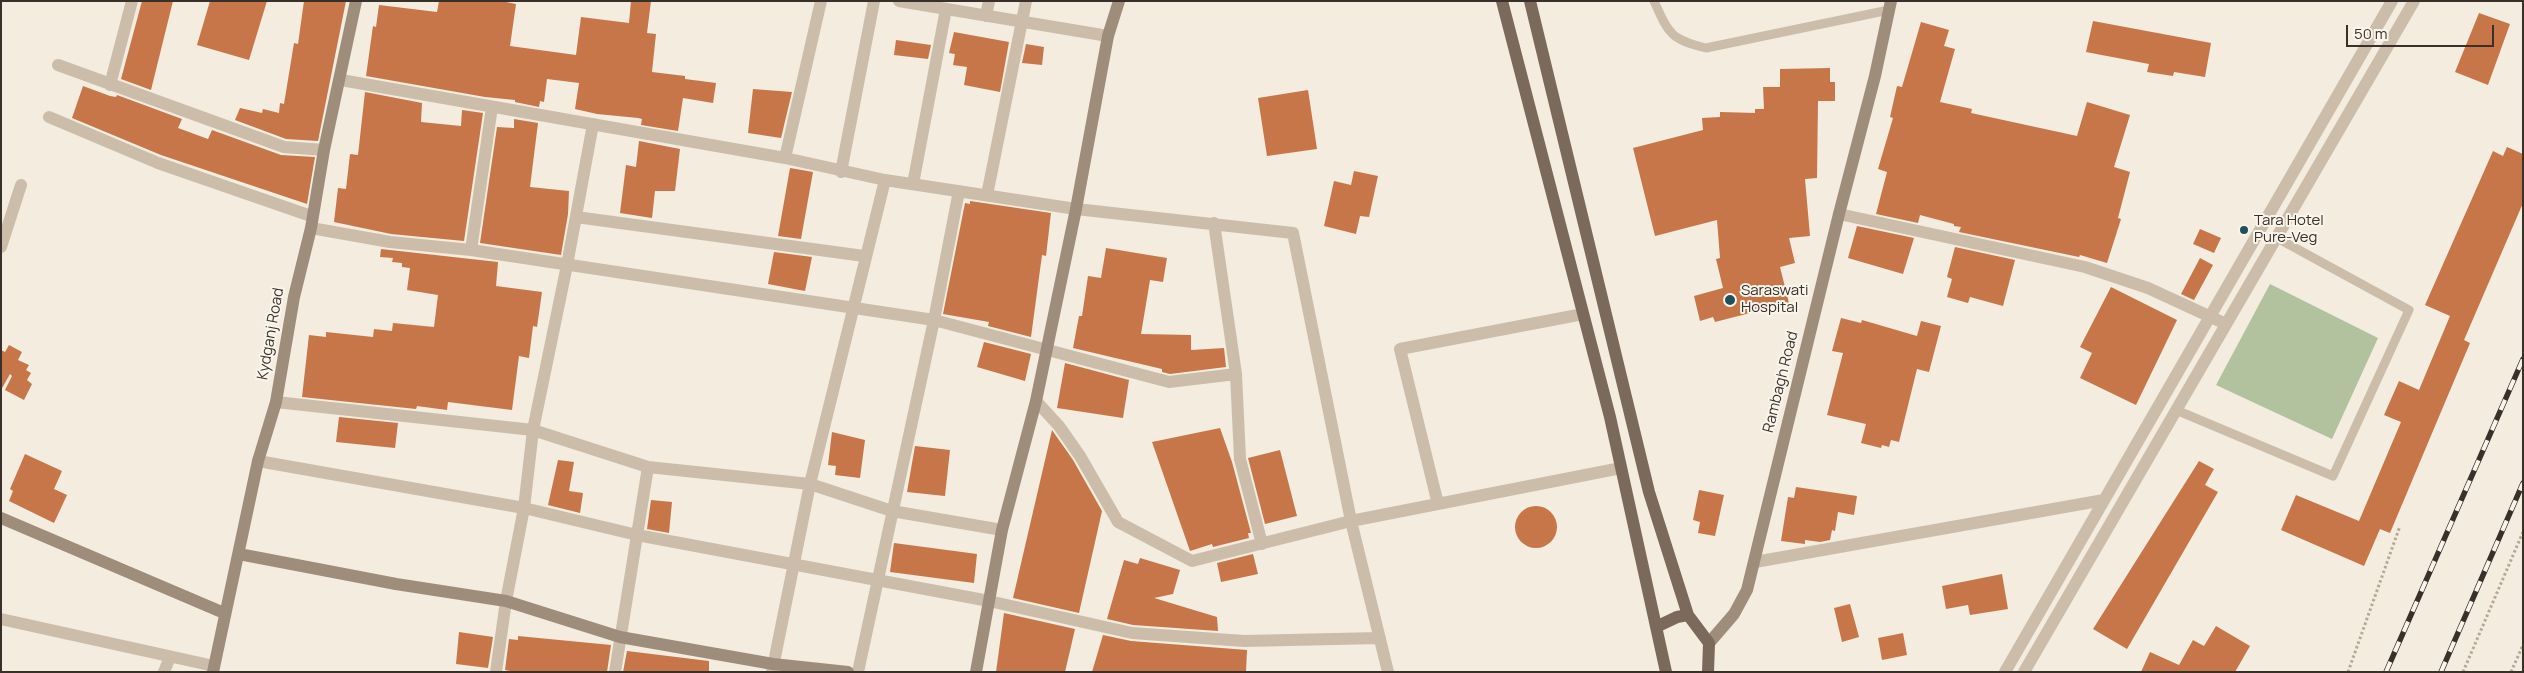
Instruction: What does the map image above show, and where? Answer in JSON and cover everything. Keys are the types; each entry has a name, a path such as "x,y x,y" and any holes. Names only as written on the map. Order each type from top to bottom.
{"main road":[{"path":"1502,1 1621,468 1666,672"},
{"path":"1530,1 1649,492 1688,616 1709,643 1708,672"},
{"path":"1656,627 1677,617 1688,616"}],"street":[{"path":"110,84 132,1"},
{"name":"Kydganj Road","path":"213,669 258,461 276,402 294,297 311,222 324,150 341,80 356,1"},
{"path":"785,158 821,1"},
{"path":"841,172 874,1"},
{"path":"900,1 1108,36"},
{"path":"986,16 989,1"},
{"path":"987,195 1026,1"},
{"path":"976,672 1002,530 1036,401 1076,209 1108,36 1119,1"},
{"path":"2005,672 2392,1"},
{"path":"2024,672 2414,1"},
{"name":"Rambagh Road","path":"1709,643 1734,614 1747,590 1755,562 1839,214 1875,76 1890,6"},
{"path":"913,184 946,9"},
{"path":"58,66 284,147 324,150"},
{"path":"341,80 785,158 841,172 885,180 1076,209 1293,233 1351,521 1388,672"},
{"path":"471,250 492,108"},
{"path":"49,118 158,163 311,222 390,242 471,250 854,310 934,320 1047,348 1169,382 1236,374"},
{"path":"496,672 506,601 524,508 533,430 568,265 592,124"},
{"path":"773,668 810,484 854,310 864,256 885,180"},
{"path":"1,247 21,185"},
{"path":"858,672 934,320 959,191"},
{"path":"1839,214 2085,267 2148,288 2226,324"},
{"path":"576,216 864,256"},
{"path":"1214,223 1236,374 1240,459 1262,544"},
{"path":"1438,504 1400,349 1583,314"},
{"path":"1036,401 1059,426 1080,456 1118,522 1192,561 1351,521 1621,468"},
{"path":"276,402 533,430 648,467 810,484 892,511 1002,530"},
{"path":"258,461 524,508 637,535 989,601 1132,633 1244,641 1380,638"},
{"path":"615,672 648,467"},
{"path":"1755,562 2104,500"},
{"path":"1,518 224,613"},
{"path":"239,554 396,584 506,601 620,638 773,668 848,672"},
{"path":"1,619 170,656 213,669"},
{"path":"164,672 170,656"}],"lane":[{"path":"1654,1 1667,30 1679,40 1706,48 1890,6"},
{"path":"2176,410 2333,476 2410,310 2277,238"}],"path":[{"path":"2348,672 2400,526"},
{"path":"2463,672 2523,532"},
{"path":"2511,672 2523,645"}],"green space":[{"path":"2270,284 2378,338 2332,439 2216,385"}],"building":[{"path":"142,1 173,1 151,90 121,79"},
{"path":"210,1 267,1 249,60 197,45"},
{"path":"304,1 346,1 318,141 286,139 235,120 240,108 262,113 263,109 279,113 280,103 284,104 294,43 298,44"},
{"path":"439,1 501,1 516,4 510,46 576,55 581,17 629,23 631,1 651,1 647,33 656,34 652,72 685,76 685,79 716,83 713,103 683,98 678,131 641,125 642,119 638,118 597,114 575,109 579,83 547,79 544,102 540,101 539,107 515,102 515,100 485,97 366,76 373,26 376,27 379,5 437,12"},
{"path":"2479,13 2510,24 2488,85 2455,72"},
{"path":"2093,21 2211,43 2205,77 2174,72 2173,76 2147,72 2149,64 2086,52"},
{"path":"1921,22 1949,30 1944,46 1955,49 1940,102 1972,109 1971,113 2077,136 2087,102 2130,115 2114,167 2130,172 2118,218 2121,219 2107,263 2080,255 2079,257 1959,232 1961,227 1920,215 1918,223 1876,214 1887,172 1878,169 1893,118 1890,117 1897,86 1902,87"},
{"path":"954,32 1009,42 1000,92 964,85 967,67 953,65 955,54 949,53"},
{"path":"896,40 931,45 928,59 894,55"},
{"path":"1026,44 1044,47 1042,65 1022,63"},
{"path":"1830,68 1830,82 1835,82 1835,101 1818,101 1817,178 1805,179 1810,236 1789,238 1795,263 1780,267 1789,303 1715,322 1713,317 1700,321 1694,296 1723,288 1716,259 1720,258 1717,220 1655,236 1633,148 1703,130 1702,118 1720,117 1720,112 1755,113 1755,109 1764,109 1763,87 1780,87 1780,69"},
{"path":"83,86 110,96 116,97 117,95 182,119 178,128 208,139 212,130 281,155 315,157 307,204 161,155 72,118"},
{"path":"753,89 792,92 781,138 748,133"},
{"path":"1308,90 1317,149 1267,156 1258,98"},
{"path":"365,92 422,103 421,122 461,126 462,110 483,113 464,241 391,234 334,222 338,188 346,189 350,154 358,155"},
{"path":"514,119 538,123 530,187 569,191 568,214 561,255 480,243 497,127 514,128"},
{"path":"639,141 680,149 675,191 655,191 652,218 620,213 626,165 636,167"},
{"path":"2507,147 2523,154 2523,203 2464,340 2470,343 2390,533 2380,529 2364,566 2281,530 2296,495 2359,521 2401,422 2384,415 2399,381 2419,390 2450,316 2425,305 2493,151 2503,156"},
{"path":"790,168 813,172 801,239 778,236"},
{"path":"1354,171 1378,176 1369,217 1360,216 1356,234 1324,226 1334,181 1351,185"},
{"path":"970,201 1051,213 1046,256 1042,255 1031,337 988,326 989,322 943,314 965,203 970,204"},
{"path":"1857,226 1914,238 1903,274 1848,258"},
{"path":"2200,229 2221,238 2214,253 2193,244"},
{"path":"1955,247 2015,260 2003,306 1970,297 1968,303 1947,297 1952,279 1947,277"},
{"path":"1106,248 1167,258 1163,282 1150,280 1141,334 1191,335 1191,350 1224,348 1226,367 1170,374 1162,372 1162,369 1073,348 1079,316 1082,316 1088,276 1101,278"},
{"path":"381,249 498,262 496,286 542,292 537,327 533,326 529,358 519,356 512,410 448,402 447,410 417,406 416,409 302,397 309,335 326,337 326,332 373,337 374,329 392,331 393,323 434,327 438,295 407,290 410,268 402,267 402,263 392,262 393,258 380,257"},
{"path":"774,252 812,257 805,291 768,284"},
{"path":"2200,258 2213,265 2194,300 2181,294"},
{"path":"2111,287 2177,320 2136,405 2080,378 2092,353 2080,347"},
{"path":"1841,318 1861,323 1862,320 1917,336 1921,321 1941,326 1929,372 1917,369 1899,442 1891,440 1889,447 1882,445 1881,448 1861,443 1866,424 1827,415 1843,353 1832,351"},
{"path":"984,342 1031,354 1025,381 977,367"},
{"path":"9,345 22,352 18,360 29,365 26,370 31,373 27,380 32,384 24,400 5,390 12,376 10,374 1,390 1,350 5,352"},
{"path":"1065,363 1129,380 1123,418 1057,408"},
{"path":"339,417 398,423 395,448 336,442"},
{"path":"1220,428 1232,462 1251,533 1248,533 1249,538 1213,547 1212,544 1190,551 1152,442"},
{"path":"1052,430 1073,460 1102,511 1079,613 1013,598"},
{"path":"832,432 865,440 860,478 835,475 836,466 828,465"},
{"path":"915,446 950,450 945,496 907,492"},
{"path":"1280,450 1297,516 1265,524 1248,458"},
{"path":"25,454 62,471 54,489 67,495 54,523 9,501 13,491 10,489"},
{"path":"558,460 574,462 569,491 583,493 580,513 548,505"},
{"path":"2199,461 2214,469 2205,485 2218,492 2127,649 2093,629"},
{"path":"1796,487 1857,496 1854,515 1838,512 1835,531 1832,530 1830,540 1820,542 1805,540 1805,544 1781,541 1788,497 1794,498"},
{"path":"1699,490 1724,495 1715,536 1698,533 1700,522 1693,520"},
{"path":"651,500 672,502 669,533 647,529"},
{"path":"1540,506 1548,509 1554,515 1557,527 1554,539 1548,545 1532,548 1524,545 1518,539 1515,523 1518,515 1524,509"},
{"path":"894,543 977,554 974,583 890,572"},
{"path":"1253,554 1258,574 1221,582 1217,563"},
{"path":"1140,558 1180,570 1173,594 1154,598 1217,617 1218,631 1133,625 1107,619 1124,560 1138,564"},
{"path":"2002,574 2008,609 1970,615 1968,605 1946,609 1942,586"},
{"path":"1850,604 1859,637 1842,642 1834,608"},
{"path":"1004,613 1075,629 1065,672 996,672"},
{"path":"2216,626 2250,646 2235,672 2141,672 2150,652 2179,665 2193,640 2204,646"},
{"path":"459,632 493,637 488,668 456,664"},
{"path":"1903,633 1907,655 1882,660 1878,638"},
{"path":"1103,635 1131,641 1247,650 1246,672 1092,672"},
{"path":"518,636 611,645 607,672 515,672 505,670 509,639 518,640"},
{"path":"627,651 709,661 709,672 623,672"}],"railway":[{"path":"2386,672 2523,359"},
{"path":"2441,672 2523,483"}],"place":[{"name":"Tara Hotel Pure-Veg","path":"2244,230"},
{"name":"Saraswati Hospital","path":"1730,300"}]}
